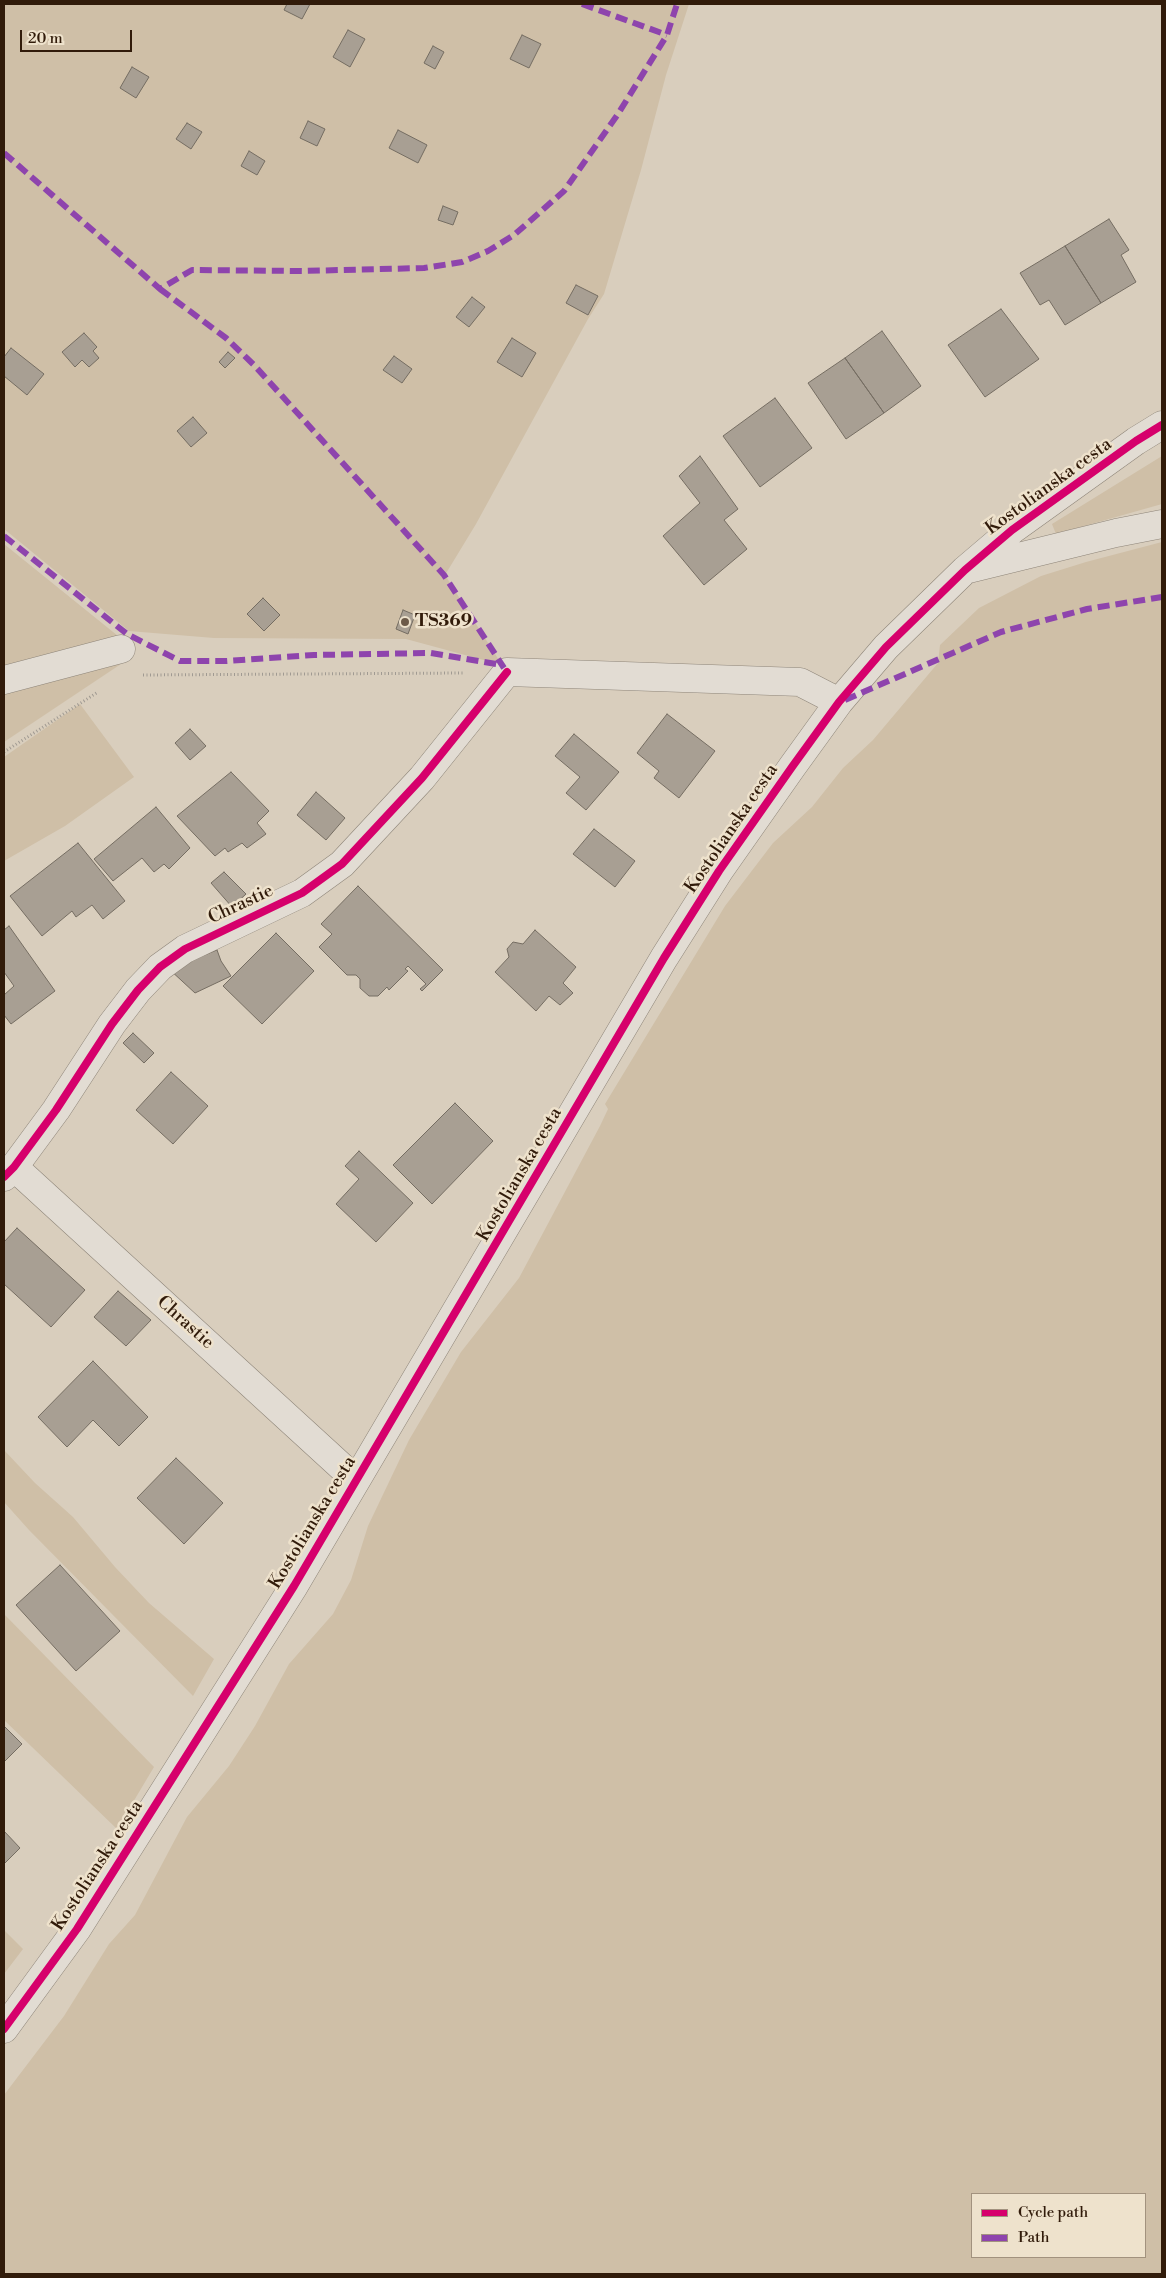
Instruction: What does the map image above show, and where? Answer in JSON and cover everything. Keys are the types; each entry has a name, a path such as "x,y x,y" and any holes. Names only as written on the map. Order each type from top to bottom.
{"street":[{"name":"Kostolianska cesta","path":"4,2029 77,1928 294,1586 528,1192 664,958 719,871 839,702 886,648 965,570 1012,530 1136,441 1162,425"},
{"path":"965,570 1116,533 1162,524"},
{"path":"4,680 121,649"},
{"path":"507,672 800,682 839,702"},
{"name":"Chrastie","path":"356,1480 9,1172 56,1110 112,1024 138,990 160,967 185,949 302,893 326,877 357,849 422,778 507,672"}],"path":[{"path":"138,676 507,672"},
{"path":"4,752 99,691"}],"shaded area":[{"path":"4,4 689,4 666,75 641,170 604,294 588,319 476,524 445,575 502,665 406,639 214,638 129,631 4,529"},
{"path":"1162,456 1162,504 1056,534 1052,524"},
{"path":"1162,542 1162,2274 4,2274 4,2095 64,2016 109,1944 135,1915 187,1817 229,1766 255,1726 289,1664 333,1614 351,1580 368,1526 409,1440 461,1352 519,1278 600,1126 608,1109 605,1104 725,906 773,843 812,807 843,768 873,740 938,663 940,645 979,608 1041,576"},
{"path":"4,544 118,636 4,666"},
{"path":"124,662 4,742 4,692"},
{"path":"80,704 134,777 65,826 4,861 4,757"},
{"path":"4,1450 35,1483 73,1517 115,1567 149,1603 214,1659 193,1696 29,1530 4,1502"},
{"path":"4,1614 154,1767 117,1829 4,1720"},
{"path":"4,1930 23,1949 4,1974"}],"building":[{"path":"287,4 310,4 302,19 284,10"},
{"path":"348,30 365,39 350,67 333,57"},
{"path":"522,35 541,44 529,68 510,59"},
{"path":"433,46 444,52 435,69 424,63"},
{"path":"132,67 149,77 136,98 120,88"},
{"path":"308,121 325,129 317,146 300,138"},
{"path":"187,123 202,132 191,149 176,139"},
{"path":"398,130 427,145 418,163 389,148"},
{"path":"249,151 265,161 257,175 241,166"},
{"path":"443,206 458,212 453,225 438,220"},
{"path":"1109,219 1129,250 1121,255 1136,282 1101,303 1065,246"},
{"path":"1065,246 1101,303 1065,325 1049,300 1040,305 1020,273"},
{"path":"576,285 598,296 588,315 566,303"},
{"path":"472,297 485,307 469,327 456,317"},
{"path":"1001,309 1039,359 985,397 948,345"},
{"path":"882,331 921,386 884,413 845,358"},
{"path":"84,333 97,347 93,351 99,358 89,367 82,360 75,367 62,352"},
{"path":"512,338 536,353 522,377 497,362"},
{"path":"11,348 44,374 27,395 4,376 4,357"},
{"path":"228,352 235,358 225,368 219,362"},
{"path":"394,356 412,369 402,383 383,370"},
{"path":"845,358 884,413 846,439 808,383"},
{"path":"775,398 812,448 760,487 723,436"},
{"path":"193,417 207,433 191,447 177,431"},
{"path":"700,456 738,509 724,520 747,549 704,585 663,536 700,503 679,476"},
{"path":"263,598 280,615 264,631 247,614"},
{"name":"TS369","path":"403,610 415,615 408,634 396,629"},
{"path":"667,714 715,751 679,798 654,778 659,771 637,753"},
{"path":"190,729 206,746 190,760 175,743"},
{"path":"574,734 619,772 586,810 566,793 580,777 555,756"},
{"path":"231,772 269,811 257,823 266,834 247,848 242,843 228,852 225,848 215,856 177,816"},
{"path":"316,792 345,818 326,840 297,815"},
{"path":"156,807 190,848 169,869 164,864 154,872 142,858 113,881 94,859"},
{"path":"594,829 635,861 615,887 573,854"},
{"path":"78,843 125,901 103,919 92,905 76,917 72,911 42,936 10,896"},
{"path":"224,872 246,894 232,907 211,883"},
{"path":"358,886 443,970 422,991 420,989 426,984 408,966 405,969 408,971 389,990 387,987 378,996 369,996 360,988 360,979 356,975 347,975 319,947 332,934 321,924"},
{"path":"9,926 55,991 11,1024 4,1015 4,995 14,986 4,972 4,930"},
{"path":"535,930 576,967 563,983 573,993 560,1005 549,996 536,1011 495,972 509,957 507,949 513,942 523,944"},
{"path":"276,933 314,971 262,1024 223,986"},
{"path":"217,950 221,961 231,976 195,993 169,969"},
{"path":"133,1033 154,1053 144,1063 123,1043"},
{"path":"171,1072 208,1106 173,1144 136,1110"},
{"path":"455,1103 493,1141 432,1204 393,1165"},
{"path":"359,1151 413,1203 376,1242 336,1204 359,1179 345,1166"},
{"path":"17,1228 85,1290 51,1327 4,1284 4,1242"},
{"path":"118,1291 151,1320 126,1346 94,1317"},
{"path":"93,1361 148,1417 119,1446 93,1420 67,1447 38,1417"},
{"path":"176,1458 223,1503 184,1544 137,1498"},
{"path":"60,1565 120,1631 76,1671 16,1605"},
{"path":"4,1726 22,1744 4,1762"},
{"path":"4,1831 20,1848 4,1864"}],"marked path":[{"path":"582,4 667,35"},
{"path":"4,153 160,289 192,270 302,271 424,268 462,262 488,251 514,235 564,191 618,114 667,35 677,4"},
{"path":"160,289 226,338 254,365 444,575 504,668"},
{"path":"4,536 127,634 180,661 226,661 314,655 431,653 502,665"},
{"path":"845,700 1001,632 1087,609 1162,597"}],"cycle path":[{"path":"4,2029 77,1929 294,1586 664,958 719,871 792,767 839,702 886,647 965,570 1012,530 1136,441 1162,425"},
{"path":"4,1177 14,1167 56,1110 112,1024 138,990 160,967 185,949 302,893 342,864 422,778 507,672"}],"place":[{"name":"TS369","path":"405,622"}]}
